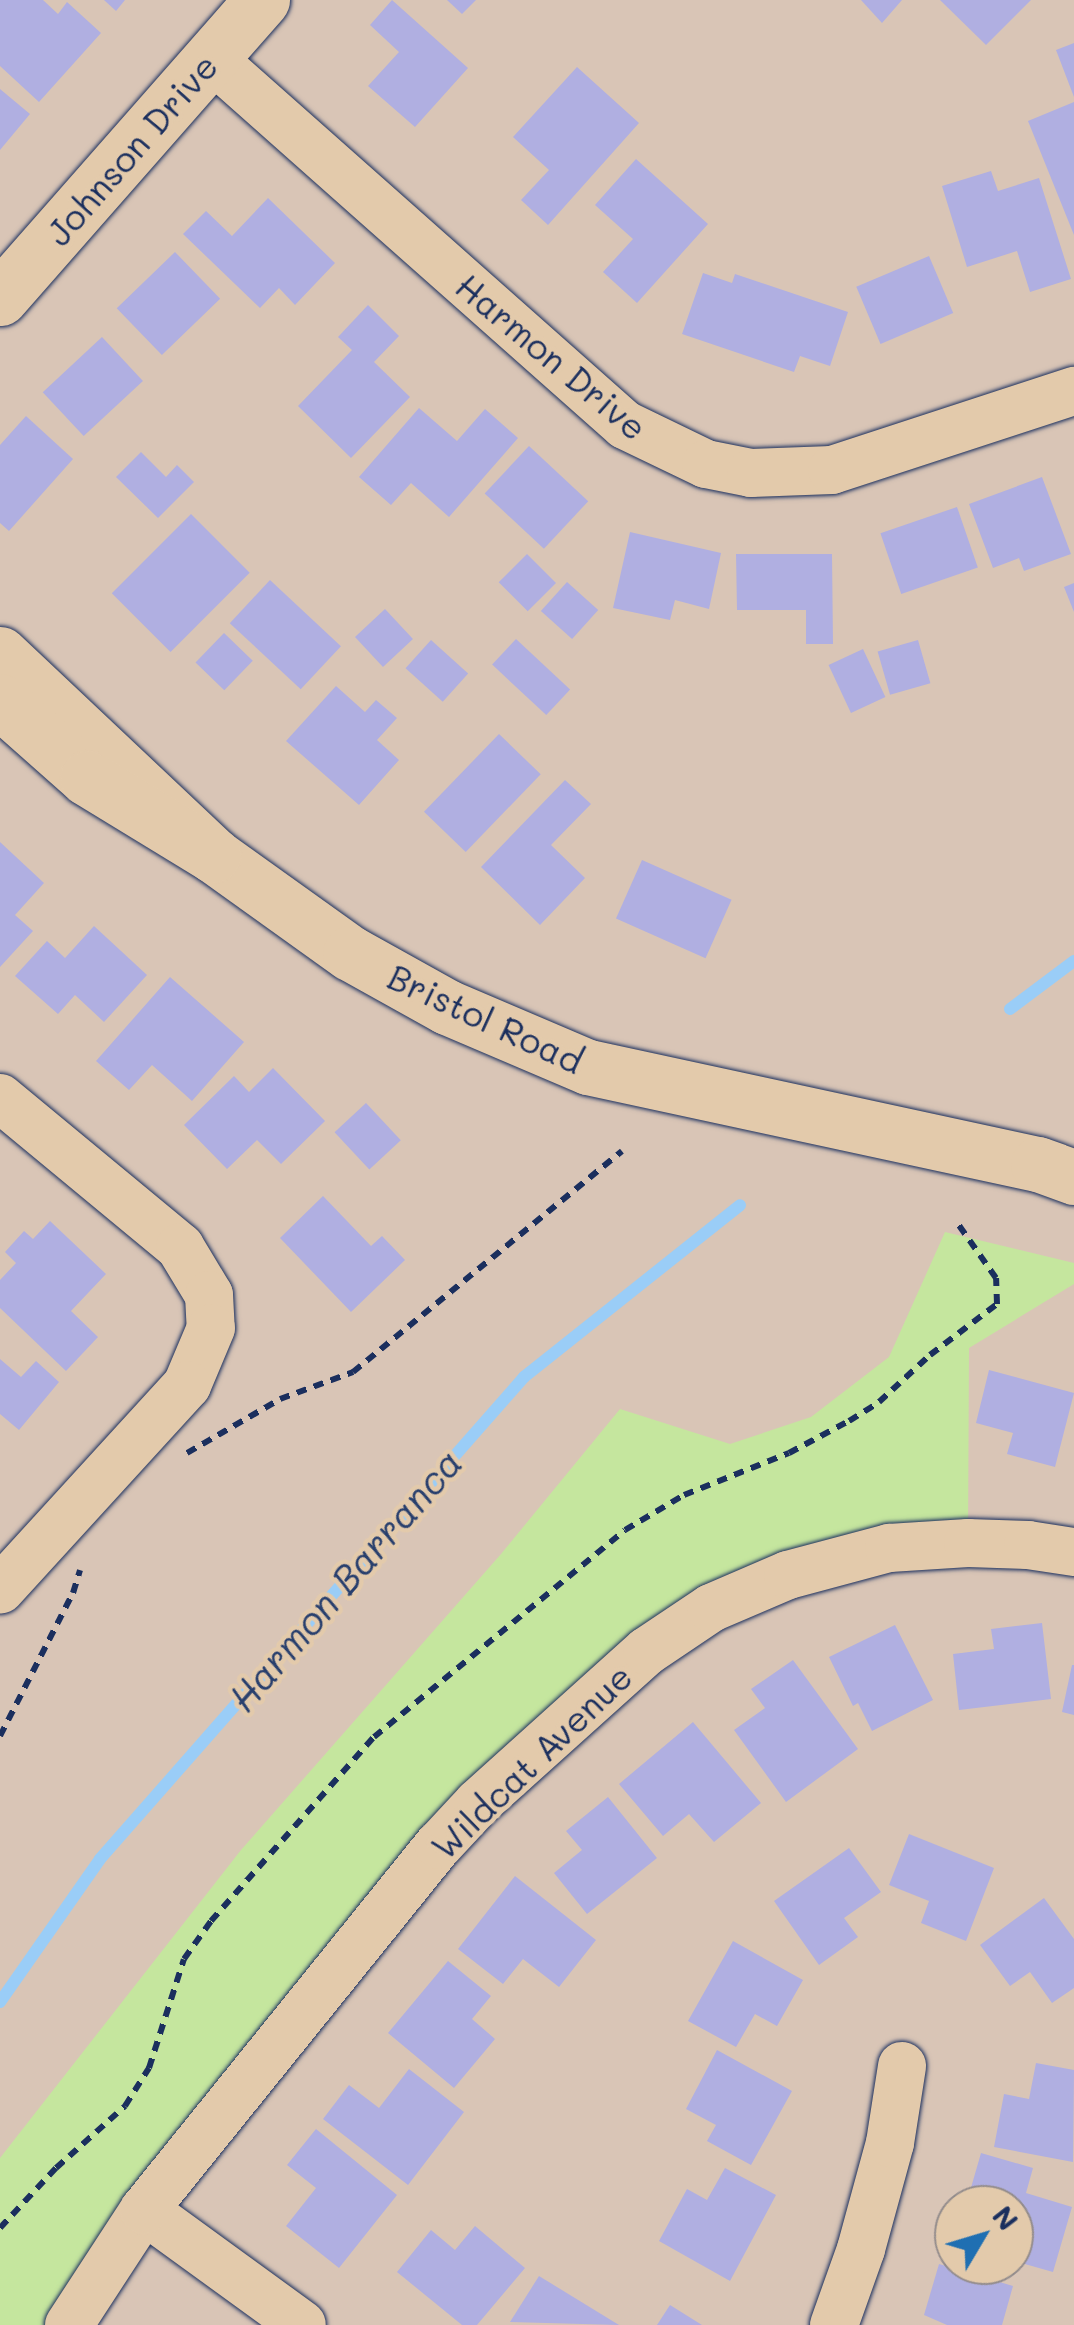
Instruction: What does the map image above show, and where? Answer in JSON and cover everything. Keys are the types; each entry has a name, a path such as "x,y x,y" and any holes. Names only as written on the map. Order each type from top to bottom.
{"street":[{"name":"Johnson Drive","path":"0,298 262,0"},
{"name":"Harmon Drive","path":"211,58 625,425 691,458 751,472 832,470 1074,391"},
{"name":"Bristol Road","path":"0,654 212,855 350,953 447,1008 588,1067 1038,1164 1074,1177"},
{"path":"0,702 87,778 212,855"},
{"path":"0,1098 180,1247 209,1296 211,1328 187,1385 0,1590"},
{"name":"Wildcat Avenue","path":"69,2325 144,2210 439,1844 478,1803 647,1652 710,1608 788,1574 889,1548 988,1544 1074,1552"},
{"path":"834,2325 861,2250 890,2143 902,2066"},
{"path":"144,2210 302,2325"}],"path":[{"path":"185,1454 280,1399 352,1372 622,1151"},
{"path":"0,2228 56,2168 125,2106 150,2068 184,1959 211,1920 374,1737 625,1530 684,1494 788,1452 848,1421 879,1402 930,1354 997,1304 996,1278 956,1222"},
{"path":"0,1736 73,1593 83,1563"}],"green space":[{"path":"945,1232 1074,1263 1074,1284 969,1348 968,1543 788,1575 478,1803 69,2325 0,2325 0,2158 241,1850 501,1554 620,1409 730,1444 811,1417 889,1357"}],"building":[{"path":"0,0 43,0 58,14 67,2 101,33 39,102 0,66"},
{"path":"104,0 125,0 116,11"},
{"path":"392,0 468,68 415,127 368,86 399,52 370,25"},
{"path":"447,0 476,0 462,14"},
{"path":"861,0 902,0 882,23"},
{"path":"940,0 1031,0 986,45"},
{"path":"1074,43 1074,97 1056,50"},
{"path":"577,67 639,123 548,225 521,200 549,170 513,137"},
{"path":"0,89 30,114 0,150"},
{"path":"1074,102 1074,235 1028,121"},
{"path":"636,159 708,224 637,303 603,272 633,239 595,205"},
{"path":"991,171 998,191 1039,178 1071,279 1030,292 1017,251 967,267 942,186"},
{"path":"268,198 335,263 295,305 279,288 260,308 183,234 206,211 232,236"},
{"path":"175,252 220,299 162,355 117,308"},
{"path":"929,256 953,313 881,344 856,287"},
{"path":"703,273 732,283 735,274 848,312 830,366 800,356 794,372 682,334"},
{"path":"368,305 399,336 374,362 410,397 351,458 298,406 352,350 338,337"},
{"path":"102,337 143,381 84,436 43,392"},
{"path":"419,408 457,441 485,409 518,438 449,517 411,483 391,505 359,477"},
{"path":"26,416 73,459 9,531 0,523 0,445"},
{"path":"529,446 588,501 544,549 485,494"},
{"path":"141,452 166,477 177,465 194,482 158,518 116,477"},
{"path":"1042,477 1071,554 1024,571 1019,558 993,568 969,504"},
{"path":"957,507 978,568 901,594 880,533"},
{"path":"191,514 250,573 170,652 112,593"},
{"path":"630,532 721,553 709,609 675,600 670,620 613,608"},
{"path":"527,554 556,583 528,611 499,582"},
{"path":"736,554 832,554 833,644 806,644 806,610 737,610"},
{"path":"270,580 341,646 301,689 230,623"},
{"path":"567,582 598,610 572,639 541,611"},
{"path":"1074,583 1074,612 1064,587"},
{"path":"385,609 413,639 383,667 355,637"},
{"path":"224,633 253,661 224,690 196,662"},
{"path":"516,639 570,689 546,715 492,665"},
{"path":"431,640 468,673 443,702 406,668"},
{"path":"918,640 930,683 890,695 878,652"},
{"path":"863,649 885,697 851,713 829,665"},
{"path":"336,686 365,712 376,700 397,718 377,740 399,760 359,805 286,741"},
{"path":"499,734 541,774 466,852 424,812"},
{"path":"565,780 591,804 551,845 585,878 540,925 481,867"},
{"path":"0,842 44,883 15,915 33,931 0,967"},
{"path":"642,860 732,900 705,958 616,918"},
{"path":"94,926 147,975 104,1022 75,995 58,1014 15,976 47,941 65,958"},
{"path":"170,977 244,1042 192,1101 152,1065 129,1090 96,1061"},
{"path":"273,1068 325,1121 281,1164 257,1140 227,1169 184,1125 234,1076 249,1092"},
{"path":"366,1103 401,1140 369,1170 335,1132"},
{"path":"323,1196 371,1246 382,1236 405,1260 351,1312 280,1238"},
{"path":"50,1221 106,1274 71,1311 98,1337 66,1371 0,1308 0,1280 16,1263 5,1252 24,1231 33,1239"},
{"path":"0,1359 21,1377 36,1361 59,1382 19,1430 0,1414"},
{"path":"989,1370 1074,1393 1055,1467 1007,1454 1013,1433 976,1423"},
{"path":"1042,1623 1051,1699 959,1710 953,1654 994,1649 991,1629"},
{"path":"895,1625 933,1700 872,1731 858,1703 853,1706 829,1657"},
{"path":"793,1660 858,1749 786,1802 734,1730 765,1708 751,1689"},
{"path":"1074,1665 1074,1715 1062,1712"},
{"path":"693,1722 761,1803 714,1842 689,1814 663,1836 619,1784"},
{"path":"608,1797 657,1858 587,1914 554,1873 582,1850 566,1831"},
{"path":"909,1834 994,1868 966,1941 921,1923 929,1901 889,1885"},
{"path":"849,1848 881,1892 844,1918 858,1937 819,1965 774,1901"},
{"path":"515,1876 596,1940 559,1987 523,1959 503,1984 458,1949"},
{"path":"1044,1898 1074,1939 1074,1988 1052,2003 1030,1972 1010,1986 980,1945"},
{"path":"733,1941 803,1980 777,2026 755,2014 736,2047 688,2021"},
{"path":"448,1961 491,1996 472,2019 495,2039 454,2088 388,2033"},
{"path":"717,2050 792,2091 751,2165 707,2141 716,2125 686,2109"},
{"path":"1036,2063 1074,2070 1073,2162 994,2147 1004,2094 1029,2099"},
{"path":"409,2069 464,2112 408,2185 323,2119 349,2085 379,2108"},
{"path":"316,2129 397,2195 339,2268 286,2226 316,2188 287,2165"},
{"path":"981,2153 1033,2168 1028,2185 972,2185"},
{"path":"725,2168 776,2195 730,2281 659,2241 687,2189 707,2200"},
{"path":"1034,2195 1072,2207 1053,2272 1034,2267"},
{"path":"475,2226 525,2268 477,2325 462,2325 397,2272 431,2230 455,2250"},
{"path":"539,2276 619,2325 510,2322"},
{"path":"934,2281 934,2285 1013,2286 1002,2325 947,2325 924,2315"},
{"path":"670,2305 702,2325 657,2325"}],"waterway":[{"name":"Harmon Barranca","path":"1010,1009 1074,961"},
{"name":"Harmon Barranca","path":"0,2002 100,1859 524,1377 740,1205"}]}
